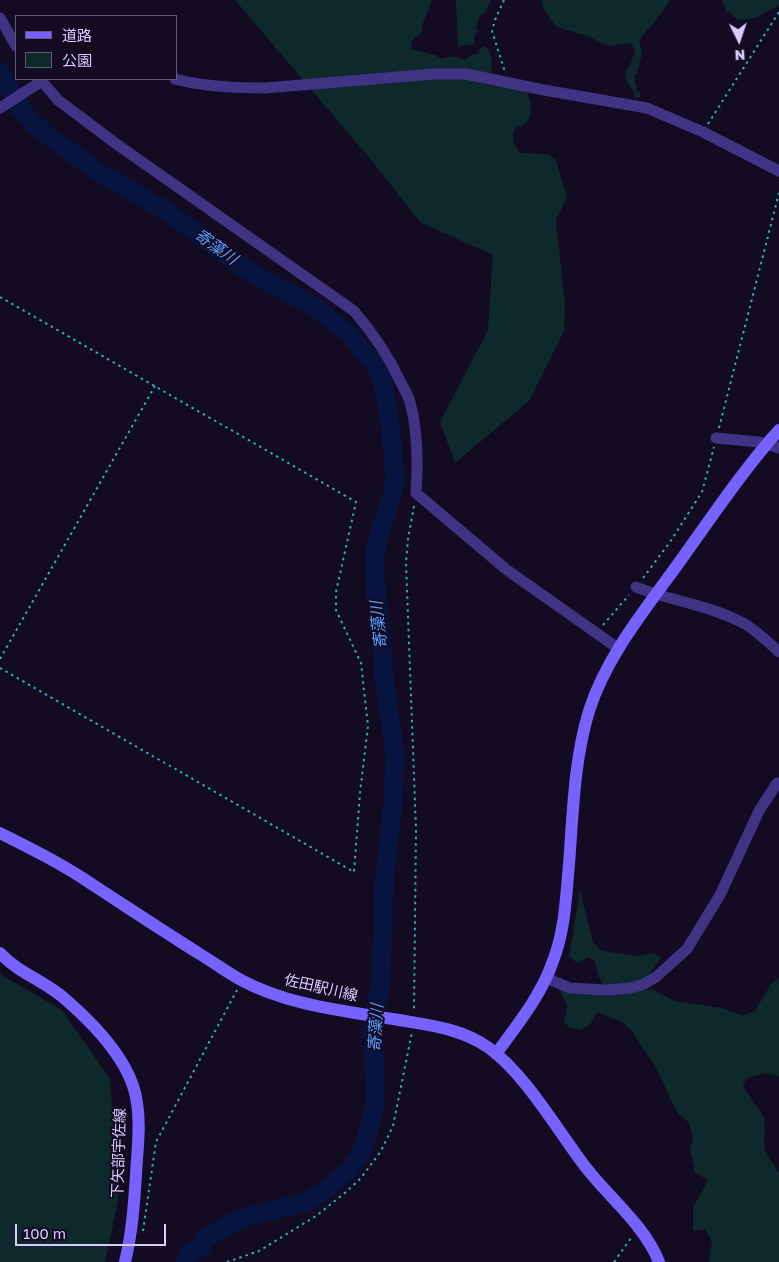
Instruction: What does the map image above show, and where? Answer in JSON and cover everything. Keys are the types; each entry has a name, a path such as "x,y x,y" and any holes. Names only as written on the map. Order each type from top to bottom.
{"main road":[{"path":"496,1054 536,998 546,978 561,935 566,907 573,810 582,739 600,682 619,649 656,595 773,446 779,430"},
{"name":"佐田駅川線","path":"0,833 36,851 92,884 150,924 242,980 283,997 325,1007 438,1027 487,1047 496,1054 524,1085 586,1169 638,1228 650,1244 658,1262"},
{"name":"下矢部宇佐線","path":"0,953 22,972 62,996 88,1019 114,1051 128,1076 137,1101 139,1126 132,1231 125,1262"}],"street":[{"path":"0,18 15,43"},
{"path":"178,80 238,88 265,88 434,74 466,74 646,108 703,132 779,171"},
{"path":"0,108 41,80 58,100 115,143 354,311 371,330 392,364 410,401 415,435 416,494 507,570 619,649"},
{"path":"716,438 773,446"},
{"path":"636,587 656,595 718,612 744,624 779,652"},
{"path":"546,978 570,988 607,990 631,988 644,984 656,977 687,949 720,895 759,811 777,783 779,783"}],"path":[{"path":"504,0 494,20 492,31 507,82"},
{"path":"703,132 779,12"},
{"path":"596,633 636,587 670,542 702,492 779,193"},
{"path":"0,297 356,502 336,592 336,610 361,663 368,726 360,793 354,872 0,668"},
{"path":"0,659 155,386"},
{"path":"227,1262 259,1251 316,1216 346,1192 361,1178 381,1151 393,1126 411,1022 416,829 406,563 416,494"},
{"path":"128,1248 144,1230 156,1142 242,980"},
{"path":"614,1262 638,1228"}],"green space":[{"path":"235,0 432,0 422,26 422,32 411,42 411,49 435,55 442,59 454,56 465,60 473,54 477,55 477,52 485,46 492,58 489,82 527,91 531,108 530,117 525,124 514,130 513,142 520,153 548,154 556,160 567,197 556,220 565,304 564,331 529,401 455,463 440,422 488,330 493,255 420,222 372,161"},
{"path":"456,0 491,0 484,14 479,16 476,28 479,31 475,34 474,44 458,47"},
{"path":"541,0 670,0 655,22 641,37 640,46 642,53 637,73 634,76 640,97 635,98 634,92 626,79 626,70 630,66 635,51 631,43 608,46 587,36 556,27 545,11"},
{"path":"722,0 779,0 779,5 757,17 744,20 736,19 730,12 726,12"},
{"path":"580,890 593,942 602,951 638,956 653,953 661,957 648,976 624,993 652,989 674,1001 722,1008 743,1016 755,1011 771,984 779,978 779,1076 763,1073 746,1079 743,1086 765,1119 764,1149 779,1173 779,1262 709,1262 712,1241 705,1229 693,1231 693,1208 708,1180 695,1173 690,1148 693,1139 689,1123 676,1111 656,1067 632,1031 622,1022 597,1012 591,1023 581,1030 571,1028 564,1023 567,1005 558,986 604,985 598,975 595,961 589,957 577,963 569,956"},
{"path":"0,974 62,1010 110,1079 118,1201 105,1262 0,1262"}],"waterway":[{"name":"寄藻川","path":"0,71 19,107 48,136 100,173 165,210 244,268 313,306 348,333 374,364 383,380 391,432 395,479 393,492 377,541 375,559 376,596 380,618 384,679 395,755 393,802 384,884 381,983 373,1021 375,1106 365,1143 359,1156 348,1171 323,1192 306,1202 249,1216 233,1222 203,1240 203,1245 190,1253 185,1262"}]}
